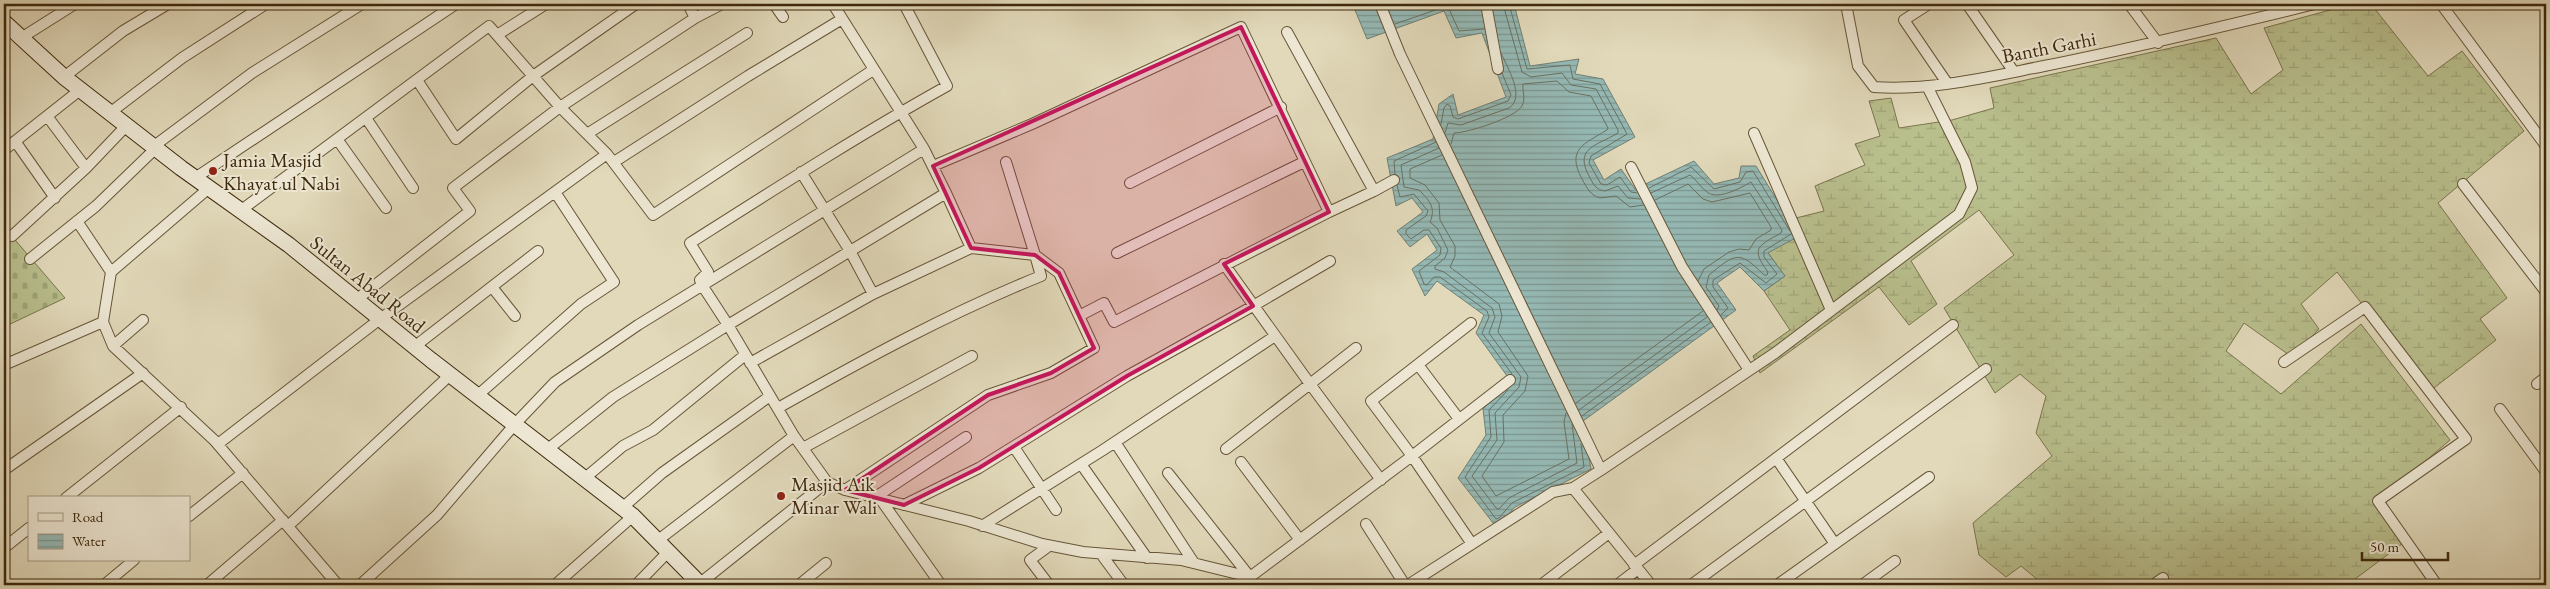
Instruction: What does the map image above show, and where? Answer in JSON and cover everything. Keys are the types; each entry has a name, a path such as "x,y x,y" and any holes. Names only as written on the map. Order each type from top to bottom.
{"street":[{"path":"21,38 75,4"},
{"path":"64,76 123,31 168,4"},
{"path":"111,112 182,58 266,4"},
{"path":"30,259 77,221 155,147 252,73 362,4"},
{"path":"195,178 456,4"},
{"path":"497,35 546,4"},
{"path":"416,80 456,139 533,76 636,4"},
{"path":"688,4 695,18"},
{"path":"356,300 470,211 453,188 560,107 695,18 722,4"},
{"path":"774,4 783,17"},
{"path":"832,4 873,70 902,111 924,149 971,248"},
{"path":"904,4 947,86 801,172 690,243 708,272 700,280 702,285 794,436 827,482 846,490 1049,546 1102,554 1194,563 1253,581"},
{"path":"1380,4 1400,54 1601,470"},
{"path":"1486,4 1498,68"},
{"name":"Banth Garhi","path":"1845,4 1858,66 1874,87 1907,89 2014,72 2158,43 2298,6 2315,4"},
{"path":"1929,4 1904,20 1947,83"},
{"path":"1967,4 2014,72"},
{"path":"2129,4 2158,43"},
{"path":"2441,4 2546,146"},
{"path":"614,162 748,76 842,19"},
{"name":"Sultan Abad Road","path":"4,22 80,90 195,178 289,245 450,375 628,512 700,585"},
{"path":"240,211 489,26 560,107 614,162 653,215 873,70"},
{"path":"932,166 1032,124 1241,27 1281,107 1304,162 1329,212"},
{"path":"1287,32 1374,190"},
{"path":"587,134 747,33"},
{"path":"1366,524 1406,585 1552,492 1573,488 1601,470 1748,370 1959,214 1972,188 1965,162 1927,86"},
{"path":"4,150 80,90"},
{"path":"1130,183 1281,107"},
{"path":"47,116 86,168"},
{"path":"366,118 414,188"},
{"path":"12,236 55,198 127,125"},
{"path":"1754,133 1831,310"},
{"path":"337,139 386,208"},
{"path":"15,141 55,198"},
{"path":"360,585 437,515 515,424 555,382 638,325 924,149"},
{"path":"218,444 380,319 607,154"},
{"path":"778,408 874,353 987,297 1041,276 1006,162"},
{"path":"1117,253 1304,162"},
{"path":"1631,167 1682,267 1748,370"},
{"path":"801,172 850,251 873,294"},
{"path":"1079,316 1104,303 1114,322 1224,264 1394,180"},
{"path":"2463,184 2546,292"},
{"path":"209,188 111,272 103,322 112,346 181,407 218,444 338,585"},
{"path":"478,395 581,304 614,282 555,192"},
{"path":"548,449 613,397 946,193"},
{"path":"77,221 111,272"},
{"path":"585,478 623,446 653,430 748,359 873,294 971,248 1035,255 1059,273 1094,348 1051,373 988,395 846,490"},
{"path":"414,346 538,251"},
{"path":"904,506 979,468 1127,376 1254,306 1330,261"},
{"path":"1224,264 1381,480"},
{"path":"492,287 515,316"},
{"path":"2284,362 2365,307 2466,439 2378,501 2437,585"},
{"path":"112,346 143,320"},
{"path":"4,365 103,322"},
{"path":"1472,323 1419,366 1371,401 1412,456 1472,544"},
{"path":"1617,585 1636,567 1776,458 1953,325"},
{"path":"982,526 1042,490 1275,336"},
{"path":"1226,449 1356,348"},
{"path":"803,448 972,356"},
{"path":"1419,366 1459,419"},
{"path":"1692,585 1986,369"},
{"path":"4,470 143,373"},
{"path":"207,585 286,523 450,375"},
{"path":"2537,384 2546,377"},
{"path":"1253,581 1300,540 1510,380"},
{"path":"555,585 628,512 662,473 770,396"},
{"path":"69,496 181,407"},
{"path":"2500,409 2546,472"},
{"path":"657,540 794,436"},
{"path":"878,499 966,437"},
{"path":"1115,442 1194,563"},
{"path":"1014,446 1056,510"},
{"path":"1776,458 1835,544"},
{"path":"1241,462 1300,540"},
{"path":"1081,464 1147,558"},
{"path":"190,515 243,473"},
{"path":"1168,473 1253,581"},
{"path":"1777,585 1930,477"},
{"path":"700,585 827,482"},
{"path":"1573,488 1651,585"},
{"path":"878,499 941,585"},
{"path":"4,548 28,529"},
{"path":"1541,585 1609,533"},
{"path":"1049,546 1030,560 1049,585"},
{"path":"636,585 668,552"},
{"path":"1102,554 1124,585"},
{"path":"1862,585 1895,561"},
{"path":"104,585 132,562"},
{"path":"799,585 826,563"},
{"path":"2153,585 2163,578"}],"highlighted area":[{"path":"1241,27 1329,212 1224,264 1253,306 1127,376 979,468 904,505 845,490 988,395 1051,373 1094,348 1059,273 1035,255 971,248 933,166"}],"green space":[{"path":"2352,4 2371,4 2428,76 2462,51 2524,131 2438,203 2507,298 2480,319 2496,340 2430,391 2337,272 2301,304 2319,329 2292,357 2244,323 2226,351 2281,394 2361,324 2450,440 2379,501 2406,541 2347,585 2044,585 2021,566 2006,577 1979,555 1973,523 2052,456 2036,433 2046,396 2020,374 1995,393 1944,308 2014,255 1979,210 1911,261 1937,304 1909,325 1879,287 1760,373 1753,356 1790,330 1764,291 1785,276 1768,253 1792,219 1824,211 1815,186 1865,165 1855,144 1880,136 1869,101 1891,98 1899,128 1952,120 1994,108 1990,88 2216,38 2251,94 2283,70 2264,28"},
{"path":"4,227 65,298 4,327"}],"water":[{"path":"1374,4 1514,4 1530,66 1579,59 1575,74 1603,79 1635,137 1593,160 1604,180 1621,169 1635,189 1694,161 1714,184 1739,178 1741,166 1756,166 1799,236 1768,253 1785,276 1764,291 1740,267 1717,283 1736,310 1583,421 1591,469 1515,507 1497,528 1458,478 1486,435 1483,409 1510,380 1476,333 1484,315 1437,281 1425,296 1412,269 1437,250 1427,234 1410,247 1397,231 1423,212 1412,198 1396,206 1387,158 1433,139 1439,104 1453,94 1458,115 1506,97 1482,33 1456,38 1444,11 1367,39 1355,10"}],"place":[{"name":"Jamia Masjid Khayat ul Nabi","path":"213,171"},
{"name":"Masjid Aik Minar Wali","path":"781,496"}]}
